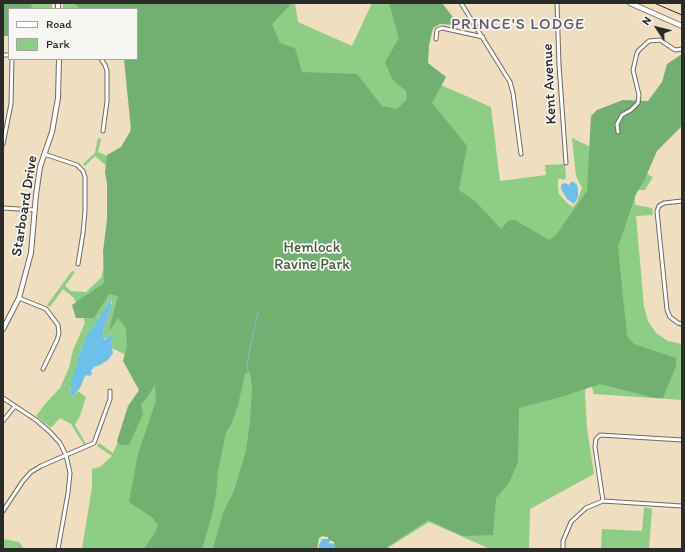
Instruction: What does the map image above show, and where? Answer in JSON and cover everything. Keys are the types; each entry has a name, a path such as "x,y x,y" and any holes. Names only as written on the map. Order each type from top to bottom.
{"main road":[{"path":"630,3 682,26"}],"street":[{"path":"461,3 506,73 512,86 520,154"},
{"name":"Kent Avenue","path":"557,3 559,65 566,163"},
{"path":"436,39 437,30 442,28 483,37"},
{"path":"618,132 617,124 622,115 632,110 638,103 639,94 633,70 639,50 649,41 660,40 675,50 682,49"},
{"path":"3,144 11,104 12,60"},
{"name":"Starboard Drive","path":"3,329 19,298 31,253 34,210 40,167 52,132 58,98 59,60"},
{"path":"102,60 107,71 107,101 103,131"},
{"path":"44,154 78,165 83,171 85,211 78,264"},
{"path":"682,201 664,203 657,211 667,310 670,317 682,324"},
{"path":"3,208 34,210"},
{"path":"19,298 46,309 58,325 59,333 57,340 43,369"},
{"path":"3,511 27,476 36,469 94,443 110,399 110,391"},
{"path":"3,398 36,420 50,432 60,442 66,455 70,473 58,549"},
{"path":"3,421 15,406"},
{"path":"603,501 595,447 596,439 600,435 682,440"},
{"path":"563,549 563,541 571,522 586,508 603,501 682,506"}],"green space":[{"path":"3,3 52,3 52,8 8,8"},
{"path":"3,3 31,3 32,8 8,8 8,36 3,36"},
{"name":"Hemlock Ravine Park","path":"63,3 295,3 298,22 352,46 372,3 409,3 416,74 491,107 500,181 546,175 545,165 565,164 566,178 564,180 558,179 559,194 574,208 573,206 576,204 582,188 576,176 572,138 653,177 645,190 634,190 635,205 652,208 653,215 636,216 644,307 648,321 656,333 668,341 682,344 682,400 594,394 589,377 585,392 587,428 594,474 530,509 529,549 490,549 429,522 386,549 335,549 334,542 330,540 329,542 328,537 322,536 319,538 317,549 82,549 92,487 92,469 100,467 112,456 97,446 99,443 113,453 139,407 140,365 112,348 111,341 114,336 110,334 109,337 104,339 103,333 112,301 110,300 104,310 101,311 101,315 86,337 78,358 78,363 70,389 71,398 78,391 86,397 80,416 75,425 86,444 84,445 71,424 60,418 51,428 36,416 60,388 69,368 73,350 85,323 80,309 73,297 63,289 50,307 47,305 72,271 75,272 65,286 71,291 86,292 101,278 105,264 110,169 95,156 85,166 83,164 95,153 98,138 101,139 98,152 114,159 130,135 138,60 138,8 63,8"},
{"name":"Hemlock Ravine Park","path":"74,3 292,3 272,24 280,43 295,48 302,72 357,74 382,106 397,109 407,99 406,91 392,79 385,62 399,38 389,3 442,3 456,21 454,25 440,24 433,28 429,45 428,63 446,77 432,103 467,146 459,190 476,202 501,229 508,221 515,220 549,240 556,235 587,191 591,116 597,110 623,100 648,101 662,82 667,64 682,54 682,126 657,151 644,181 636,194 618,247 627,336 634,344 676,358 676,366 663,398 655,398 600,384 564,396 519,408 518,462 509,483 496,498 493,535 463,536 428,520 387,547 387,549 335,549 334,542 330,540 329,542 328,537 322,536 319,538 317,549 213,549 223,513 234,491 246,451 252,387 250,373 248,372 245,374 238,405 231,425 226,432 218,471 216,495 212,515 202,549 144,549 155,533 158,525 153,518 129,502 138,454 156,401 155,385 141,404 143,414 129,445 120,445 117,441 128,406 139,390 123,361 127,346 126,328 118,318 109,331 118,296 109,294 94,318 76,318 72,305 104,283 103,251 107,220 107,184 105,172 107,155 121,147 131,130 124,60 138,60 138,8 79,8"},
{"path":"644,507 652,509 649,549 601,549 602,529 642,531"},
{"path":"3,539 19,542 24,549 3,549"}],"water":[{"path":"571,182 574,182 577,185 578,189 578,197 574,204 567,199 561,189 561,185 564,183 569,185"},
{"path":"111,299 111,307 103,333 104,340 109,337 109,334 114,336 111,341 113,353 108,360 94,367 90,376 86,375 80,388 70,399 71,382 86,337 101,315 101,311 104,310"},
{"path":"322,539 329,539 329,544 334,544 335,549 319,549"}],"waterway":[{"path":"248,372 247,365 249,352 258,313"}],"railway":[{"path":"654,3 682,15"}],"district":[{"name":"PRINCE'S LODGE","path":"518,25"}]}
